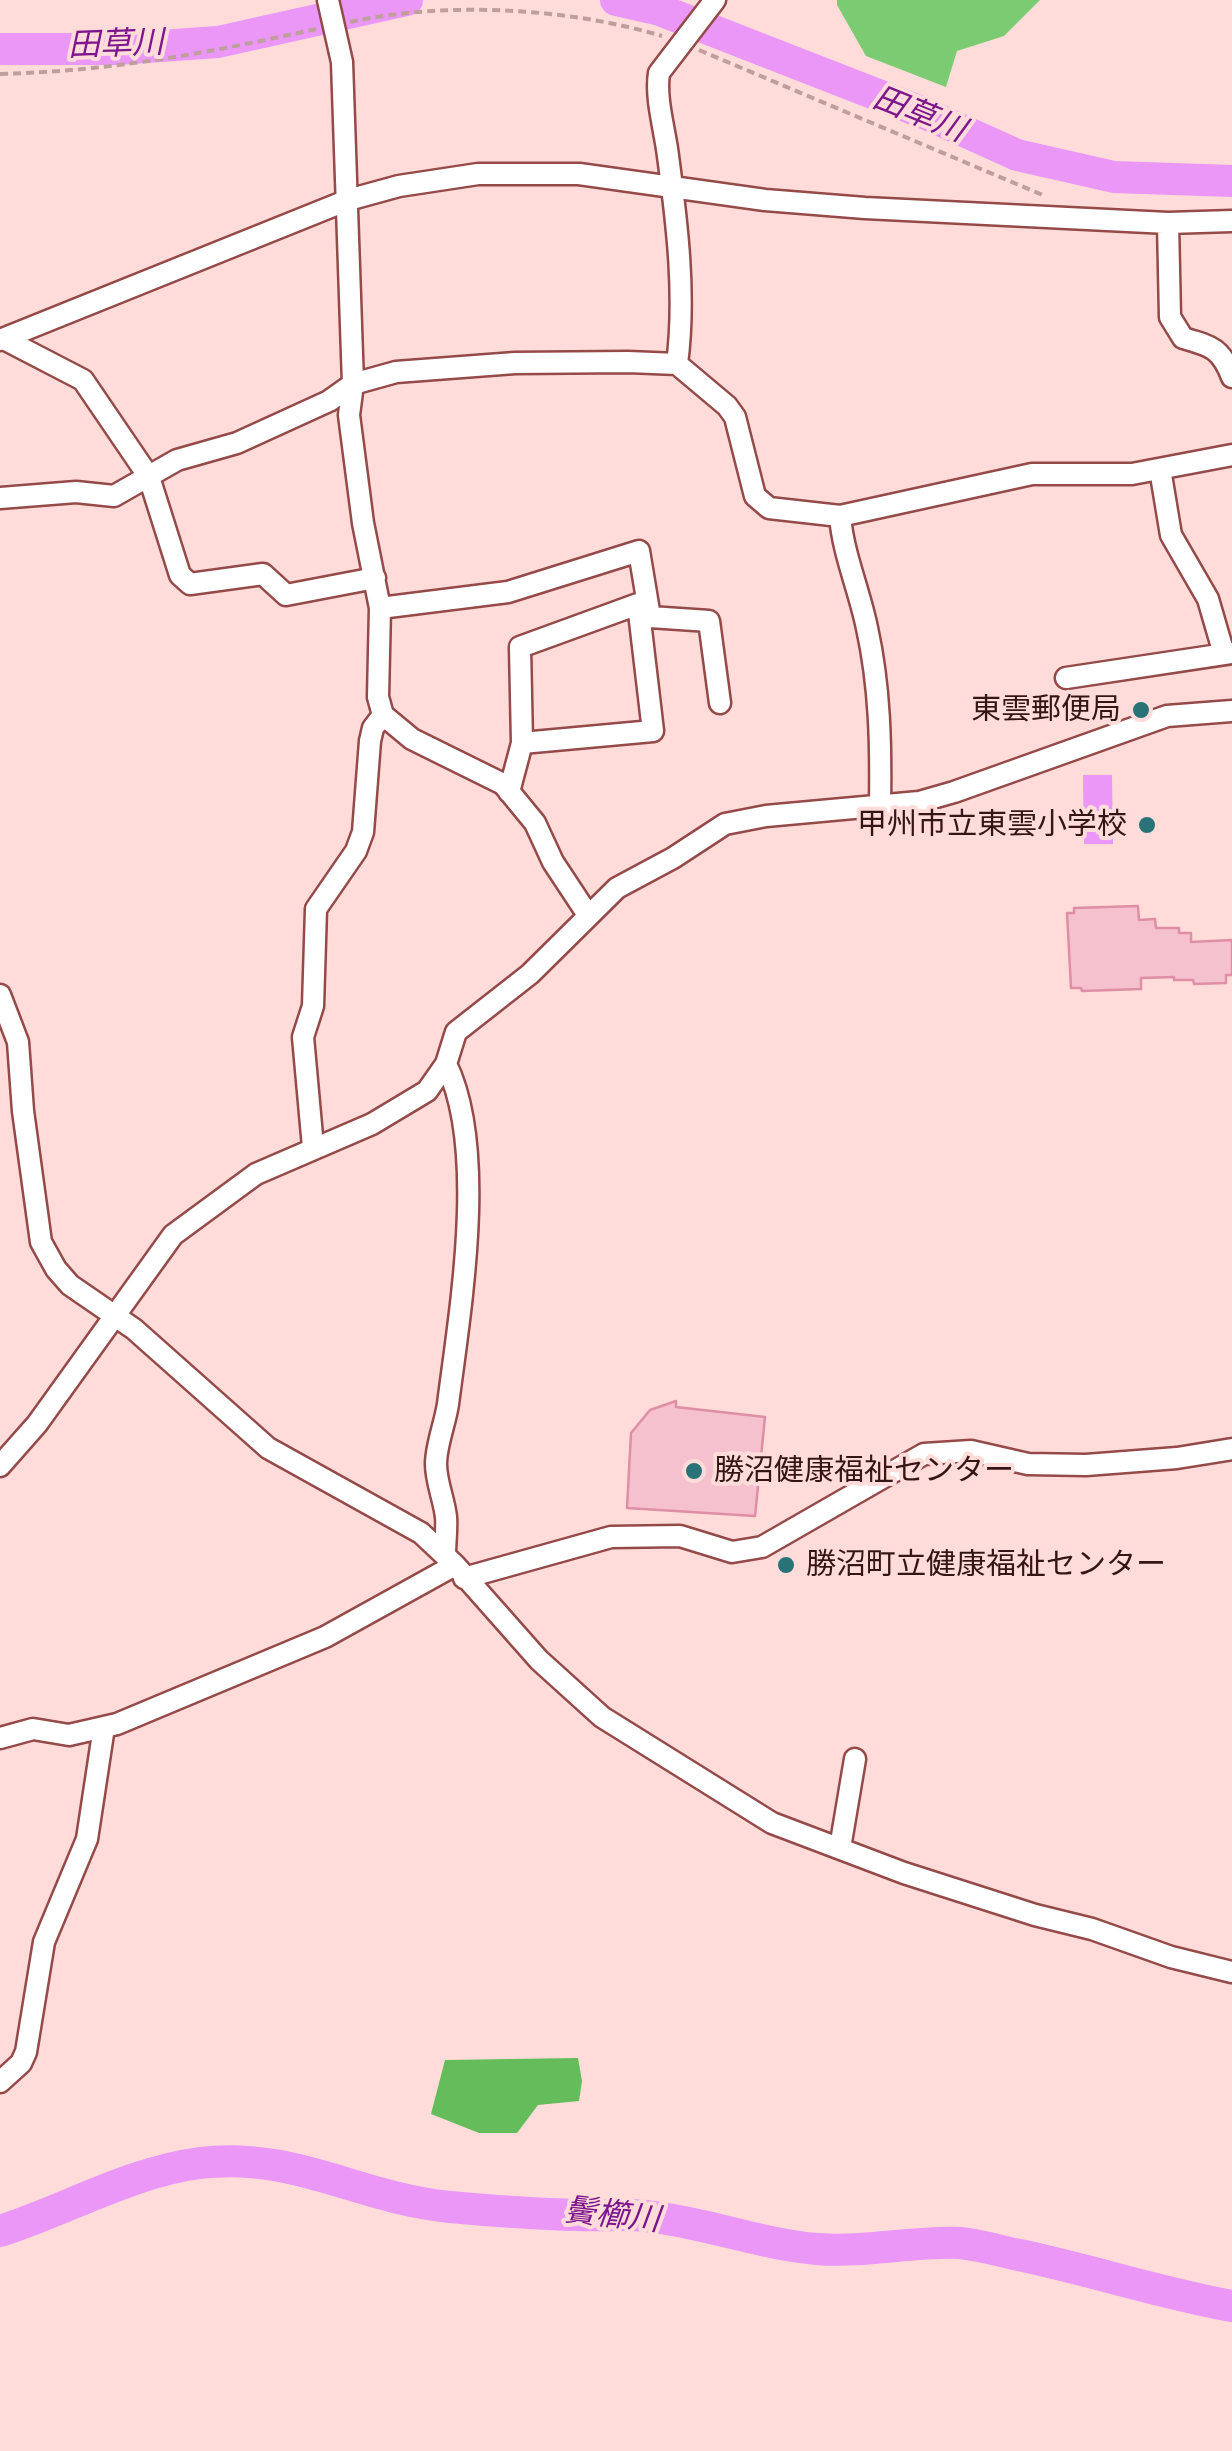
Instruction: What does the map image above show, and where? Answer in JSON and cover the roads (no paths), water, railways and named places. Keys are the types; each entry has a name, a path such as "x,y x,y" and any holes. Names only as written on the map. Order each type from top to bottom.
{"street":[{"path":"328,0 342,62 353,384 349,415 363,523 380,608 378,697 383,716 412,739 502,784 535,822 554,862 588,915"},
{"path":"677,364 678,262 657,87 659,73 714,2"},
{"path":"2,340 348,200 399,186 478,174 579,174 782,202 1168,223 1232,222"},
{"path":"1168,223 1170,317 1183,338 1212,346 1226,362 1232,377"},
{"path":"2,340 82,380 149,477 180,575 190,584 263,574 286,595 375,578"},
{"path":"0,498 76,492 114,496 177,460 273,428 329,401 353,384 396,372 515,363 677,364 705,385 735,417 755,496 768,508 840,516 1032,474 1132,474 1232,456"},
{"path":"1066,678 1228,654 1208,600 1171,535 1160,469"},
{"path":"840,516 842,548 854,570 879,688 880,806"},
{"path":"380,608 508,592 639,551 650,617 709,621 720,703"},
{"path":"509,792 522,743 520,647 638,604 654,731 522,743"},
{"path":"0,1466 37,1424 173,1235 256,1174 372,1124 428,1090 446,1064 456,1032 530,974 617,888 725,824 766,816 919,802 1167,716 1232,712"},
{"path":"313,1147 303,1038 313,1006 316,909 356,851 363,832 370,741 373,728 383,716"},
{"path":"0,995 18,1042 41,1242 70,1285 146,1339 268,1448 422,1533 539,1660 602,1717 772,1823 904,1873 1035,1916 1232,1972"},
{"path":"446,1064 458,1088 468,1188 462,1283 447,1409 436,1464 455,1566"},
{"path":"0,1738 33,1729 70,1734 104,1727 325,1637 455,1566 612,1537 680,1536 732,1552 762,1547 924,1454 971,1451 1028,1464 1086,1465 1178,1458 1232,1449"},
{"path":"0,2082 21,2063 26,2052 44,1942 87,1839 104,1727"},
{"path":"840,1848 856,1759"}],"waterway":[{"name":"田草川","path":"0,49 117,49 218,42 407,0"},
{"name":"田草川","path":"616,0 660,10 924,113 1017,155 1114,177 1232,181"},
{"name":"鬢櫛川","path":"0,2231 148,2174 200,2163 234,2161 296,2170 387,2195 450,2207 646,2216 817,2249 967,2244 1232,2306"}],"place":[{"name":"東雲郵便局","path":"1141,710"},
{"name":"甲州市立東雲小学校","path":"1147,825"},
{"name":"勝沼健康福祉センター","path":"694,1471"},
{"name":"勝沼町立健康福祉センター","path":"786,1565"}]}
